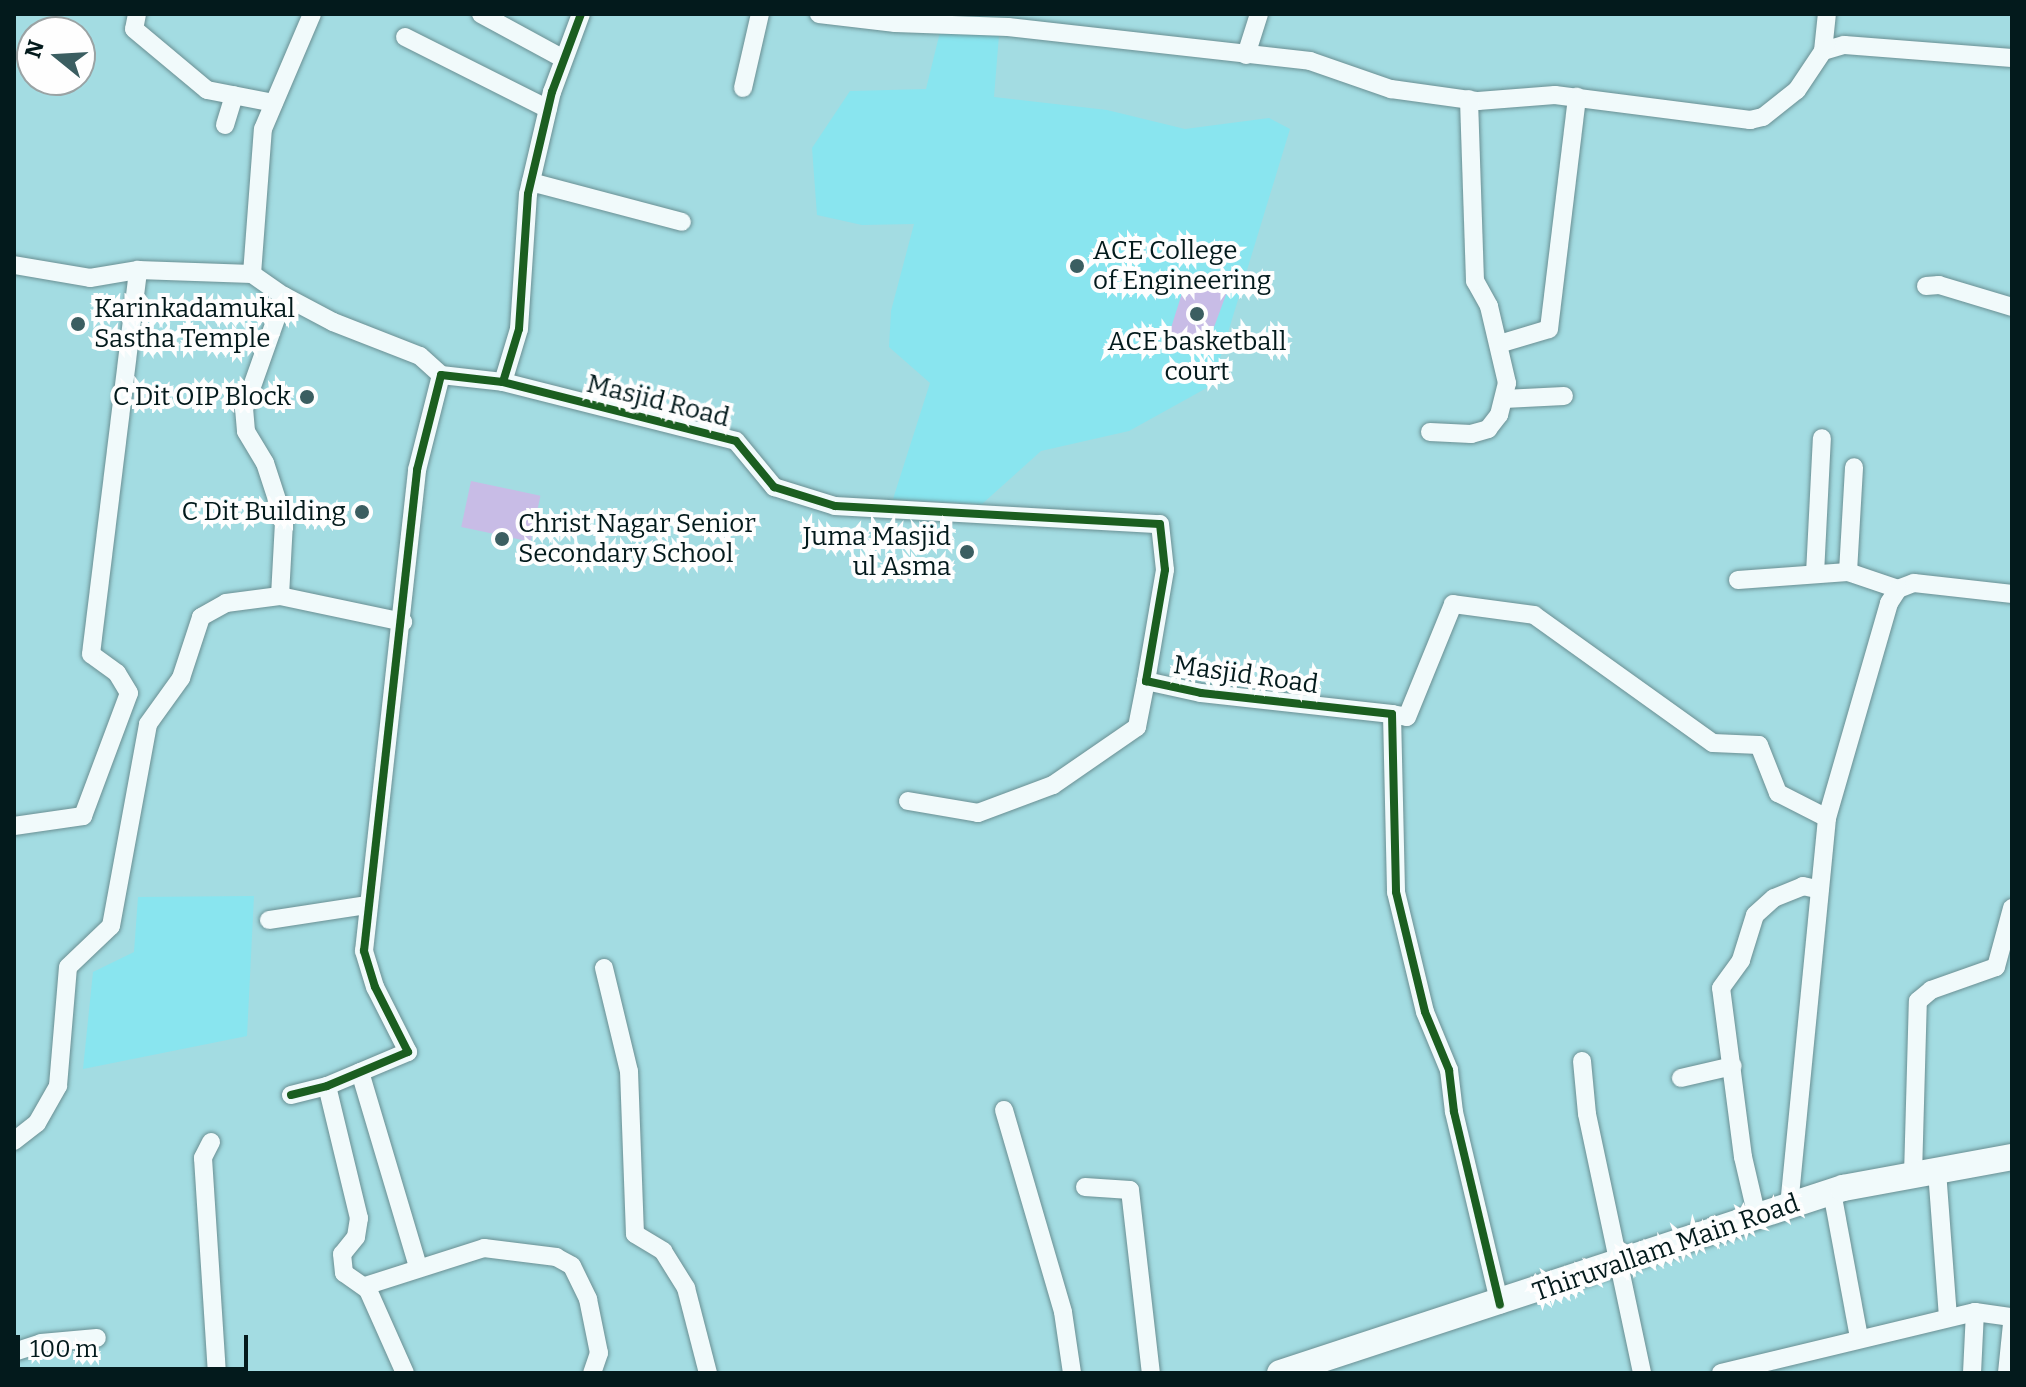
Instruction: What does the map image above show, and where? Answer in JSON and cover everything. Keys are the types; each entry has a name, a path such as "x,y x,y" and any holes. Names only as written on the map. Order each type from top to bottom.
{"main road":[{"name":"Thiruvallam Main Road","path":"1280,1373 1500,1305 1621,1261 1832,1192 2012,1157"}],"street":[{"path":"137,14 134,29 207,90 274,103"},
{"path":"252,274 263,129 312,14"},
{"path":"481,14 564,59"},
{"path":"14,265 90,278 138,270 252,274 284,296 333,322 420,356 441,375 503,382 519,329 531,182 548,109 581,14"},
{"path":"743,88 760,14"},
{"path":"819,14 1008,27 1310,61 1391,89 1469,99 1577,97 1750,120 1763,117 1797,90 1823,51 1827,14"},
{"path":"1246,55 1259,14"},
{"path":"405,37 548,109"},
{"path":"1823,51 1844,45 2012,58"},
{"path":"225,125 234,95"},
{"path":"1499,344 1549,329 1577,97"},
{"path":"1430,432 1483,432 1499,415 1504,399 1506,370 1489,306 1475,281 1469,99"},
{"path":"531,182 682,222"},
{"path":"14,826 83,816 129,693 117,673 91,654 138,270"},
{"path":"1926,286 1939,285 2012,307"},
{"path":"280,596 284,521 265,463 246,431 244,409 284,296"},
{"path":"291,1095 327,1086 408,1052 375,987 364,951 367,905 403,622 403,571 417,470 441,375"},
{"name":"Masjid Road","path":"503,382 736,441 774,487 835,506 1160,524 1165,570 1146,681 1201,693 1392,714"},
{"path":"1504,399 1564,396"},
{"path":"1815,574 1822,438"},
{"path":"1848,572 1854,467"},
{"path":"1738,580 1848,572 1898,589 1914,583 2012,594"},
{"path":"1789,1206 1827,818 1844,746 1898,589"},
{"path":"14,1141 37,1123 58,1086 68,967 111,926 148,724 181,678 196,625 209,609 280,596 403,622"},
{"path":"1500,1305 1449,1070 1425,1012 1396,892 1392,714 1407,717 1453,604 1534,615 1713,743 1759,745 1778,793 1827,818"},
{"path":"908,801 978,813 1053,785 1137,727 1146,681"},
{"path":"1757,1217 1743,1157 1721,988 1741,960 1755,915 1774,898 1803,886 1820,890"},
{"path":"269,920 367,905"},
{"path":"1948,1318 1925,1173 1918,1001 1931,990 1994,969 2012,908"},
{"path":"604,968 629,1071 635,1234 663,1251 686,1288 708,1373"},
{"path":"1582,1061 1587,1114 1621,1261 1642,1373"},
{"path":"1681,1078 1733,1066"},
{"path":"360,1072 418,1266"},
{"path":"327,1086 359,1218 356,1237 342,1254 344,1273 365,1286 405,1373"},
{"path":"1004,1110 1063,1312 1072,1373"},
{"path":"211,1142 203,1158 217,1373"},
{"path":"1085,1187 1130,1190 1151,1373"},
{"path":"1832,1192 1859,1338"},
{"path":"365,1286 418,1266 495,1246 564,1260 581,1281 594,1321 599,1353 592,1373"},
{"path":"1972,1373 1975,1312"},
{"path":"1721,1373 1975,1312 2012,1317"},
{"path":"2007,1373 2012,1324"},
{"path":"14,1352 41,1343 97,1338"}],"shaded area":[{"name":"ACE College of Engineering","path":"940,32 999,35 994,97 1107,110 1185,129 1269,118 1290,129 1212,385 1129,431 1041,451 982,504 893,499 930,383 889,347 891,311 914,224 862,225 817,215 812,148 850,91 926,89"},
{"name":"ACE basketball court","path":"1188,274 1231,281 1206,349 1165,347"},
{"path":"471,481 540,496 531,542 461,527"},
{"path":"254,896 247,1036 83,1069 93,972 134,952 138,897"}],"cycle path":[{"path":"291,1095 327,1086 408,1052 375,987 364,951 417,470 441,375 503,382 519,329 528,194 552,92 581,14"},
{"path":"503,382 736,441 774,487 835,506 1160,524 1165,570 1146,681 1201,693 1392,714 1396,892 1425,1012 1449,1070 1454,1112 1500,1305"}],"place":[{"name":"ACE College of Engineering","path":"1077,266"},
{"name":"ACE basketball court","path":"1197,314"},
{"name":"Karinkadamukal Sastha Temple","path":"78,324"},
{"name":"C Dit OIP Block","path":"307,397"},
{"name":"C Dit Building","path":"362,512"},
{"name":"Christ Nagar Senior Secondary School","path":"502,539"},
{"name":"Juma Masjid ul Asma","path":"967,552"}]}
